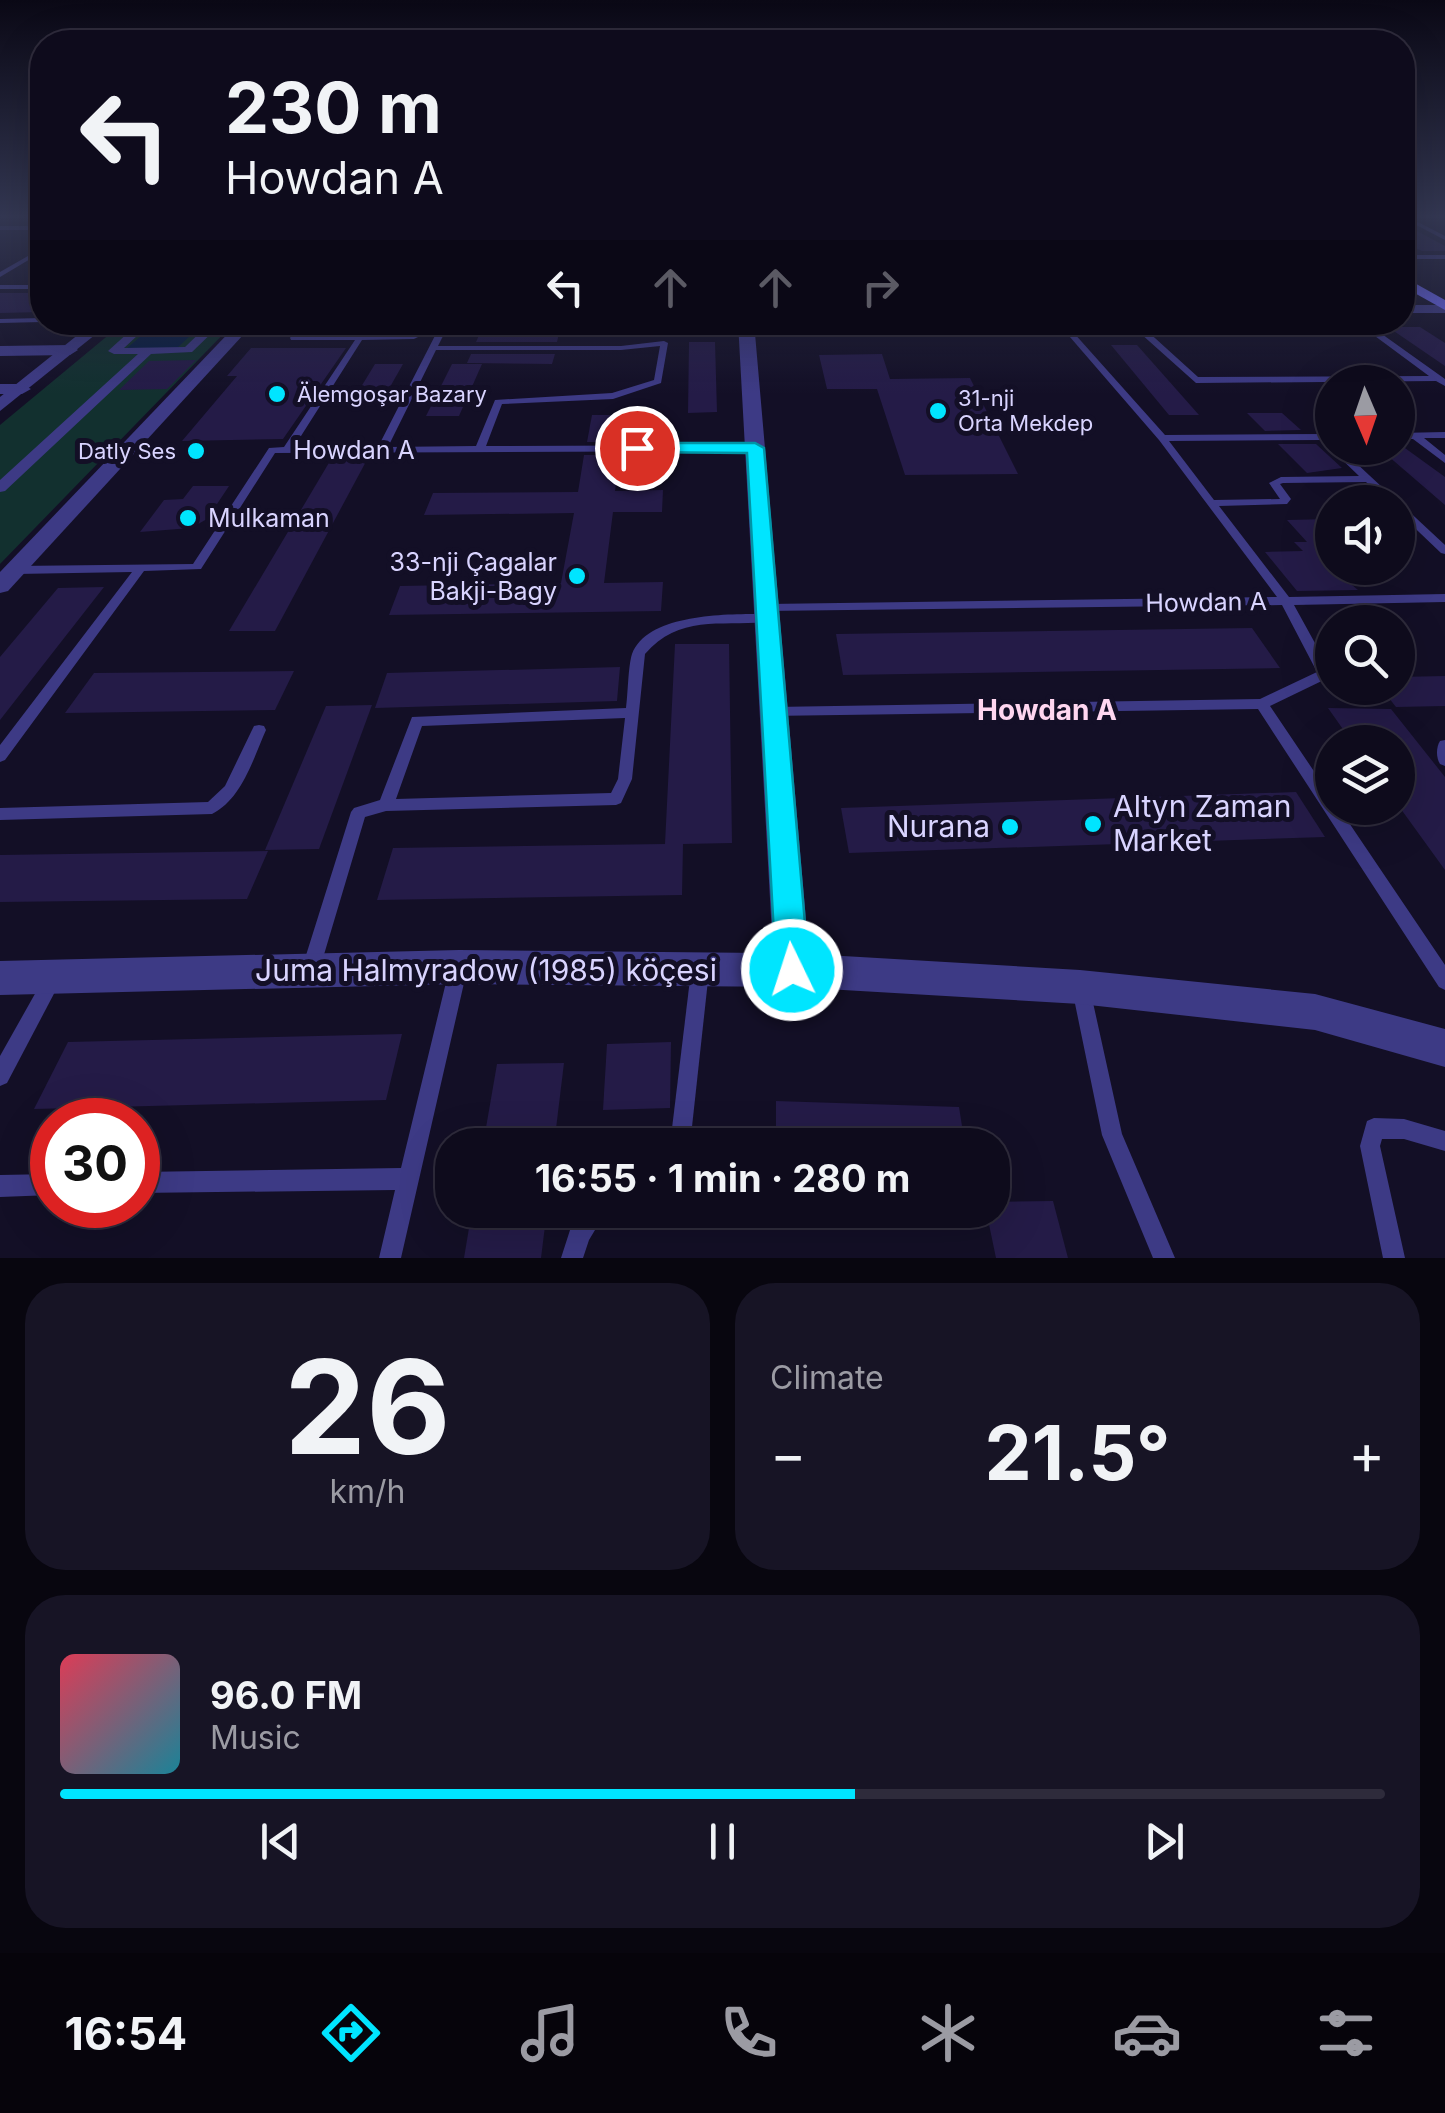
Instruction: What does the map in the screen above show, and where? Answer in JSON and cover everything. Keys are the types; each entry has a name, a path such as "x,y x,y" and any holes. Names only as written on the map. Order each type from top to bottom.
{"main road":[{"path":"1421,277 1445,290"},
{"path":"1415,288 1445,307"}],"street":[{"path":"1415,308 1445,307"},
{"path":"0,406 88,335"},
{"path":"132,335 114,351 188,350 204,335"},
{"path":"0,586 236,335"},
{"path":"747,335 792,970"},
{"path":"0,351 70,350"},
{"path":"0,488 148,351"},
{"path":"0,389 22,389"},
{"name":"Juma Halmyradow (1985) köçesi","path":"0,978 459,967 792,970 1080,986 1315,1012 1445,1048"}],"lane":[{"path":"0,287 30,287"},
{"path":"0,321 30,320"},
{"path":"296,335 294,338 414,337"},
{"path":"381,450 440,335"},
{"name":"Howdan A","path":"1070,335 1162,438 1286,601"},
{"path":"1146,335 1196,380 1441,380"},
{"path":"1377,335 1441,380"},
{"path":"287,450 360,338"},
{"path":"434,348 621,348 664,344 658,381 614,396 498,402 480,449"},
{"path":"1415,435 1445,434"},
{"path":"1415,436 1445,460"},
{"path":"1162,438 1315,442"},
{"name":"Howdan A","path":"16,570 196,566 272,450 755,448"},
{"path":"1354,465 1374,485"},
{"path":"1213,503 1282,502 1286,499 1274,483 1281,480 1368,479"},
{"path":"1415,523 1445,551"},
{"path":"0,756 140,568"},
{"path":"774,712 1262,704 1326,674 1286,601 1445,598"},
{"name":"Howdan A","path":"386,805 616,799 625,778 639,653 651,637 701,620 768,613 1286,601"},
{"path":"1262,704 1445,981"},
{"path":"310,971 360,812 386,805 417,721 632,713"},
{"path":"0,814 212,808 231,790 259,730"},
{"path":"1445,745 1445,760"},
{"path":"390,1258 459,967"},
{"path":"682,1128 700,969"},
{"path":"0,1076 54,977"},
{"path":"1080,986 1112,1135 1164,1258"},
{"path":"1394,1258 1370,1146 1374,1128 1404,1129 1445,1141"},
{"path":"160,1183 409,1178"},
{"path":"0,1186 30,1185"},
{"path":"572,1258 584,1228"}],"green space":[{"path":"109,335 222,335 0,564 0,425"}],"water":[{"path":"142,335 191,335 176,349 126,349"}],"building":[{"path":"0,293 30,293 30,312 0,313"},
{"path":"1415,327 1420,327 1445,343 1445,366 1400,335 1415,335"},
{"path":"479,335 559,335 557,342 476,342"},
{"path":"689,342 715,342 717,412 688,413"},
{"path":"1111,345 1137,345 1199,415 1169,415"},
{"name":"Älemgoşar Bazary","path":"251,348 346,348 283,439 182,441 237,376 227,376"},
{"path":"471,354 555,354 552,364 467,363"},
{"path":"882,354 890,379 970,378 1018,474 905,475 877,389 827,389 819,355"},
{"path":"196,360 167,389 119,390 149,361"},
{"path":"375,364 403,364 390,387 361,387"},
{"path":"452,364 482,364 459,416 426,416"},
{"path":"1247,413 1282,413 1301,430 1265,431"},
{"path":"592,415 625,415 621,442 587,442"},
{"path":"1278,444 1315,444 1315,465 1342,468 1307,473"},
{"path":"584,455 620,455 615,491 663,490 662,512 613,512 604,583 663,582 661,611 389,615 400,586 561,583 574,513 424,515 433,493 578,492"},
{"path":"1415,455 1445,477 1445,505 1399,465 1415,465"},
{"path":"333,456 369,456 275,631 229,631"},
{"path":"193,486 229,486 207,519 191,528 140,532 164,500 183,499"},
{"path":"1315,519 1315,585 1352,585 1358,590 1297,591 1265,552 1303,551 1294,542 1307,542 1287,520"},
{"path":"104,587 0,720 0,657 58,588"},
{"path":"1252,628 1280,668 843,675 836,634"},
{"path":"675,644 729,644 732,843 683,844 682,895 377,900 393,848 665,844"},
{"path":"620,667 617,701 375,708 387,673"},
{"path":"294,671 275,710 65,713 94,673"},
{"path":"1445,676 1445,706 1396,707 1415,705 1415,677"},
{"path":"372,705 319,849 265,850 326,706"},
{"path":"1328,708 1391,709 1404,725 1340,725"},
{"path":"1415,739 1445,777 1445,870 1412,825"},
{"path":"1296,792 1325,837 849,853 841,808"},
{"path":"268,851 247,899 0,902 0,855"},
{"path":"402,1034 386,1100 160,1106 160,1098 40,1098 68,1042"},
{"path":"671,1042 670,1108 603,1110 607,1044"},
{"path":"564,1063 556,1128 486,1128 497,1064"},
{"path":"776,1101 959,1107 962,1128 776,1128"},
{"path":"1053,1201 1068,1258 996,1258 990,1228 1010,1228 1010,1202"},
{"path":"469,1228 545,1228 541,1258 464,1258"}],"place":[{"name":"Älemgoşar Bazary","path":"277,394"},
{"name":"31-nji Orta Mekdep","path":"938,411"},
{"name":"Datly Ses","path":"196,451"},
{"name":"Mulkaman","path":"188,518"},
{"name":"33-nji Çagalar Bakji-Bagy","path":"577,576"},
{"name":"Altyn Zaman Market","path":"1093,824"},
{"name":"Nurana","path":"1010,827"}],"district":[{"name":"Howdan A","path":"1047,710"}],"route":[{"path":"637,448 755,448 792,970"}]}
